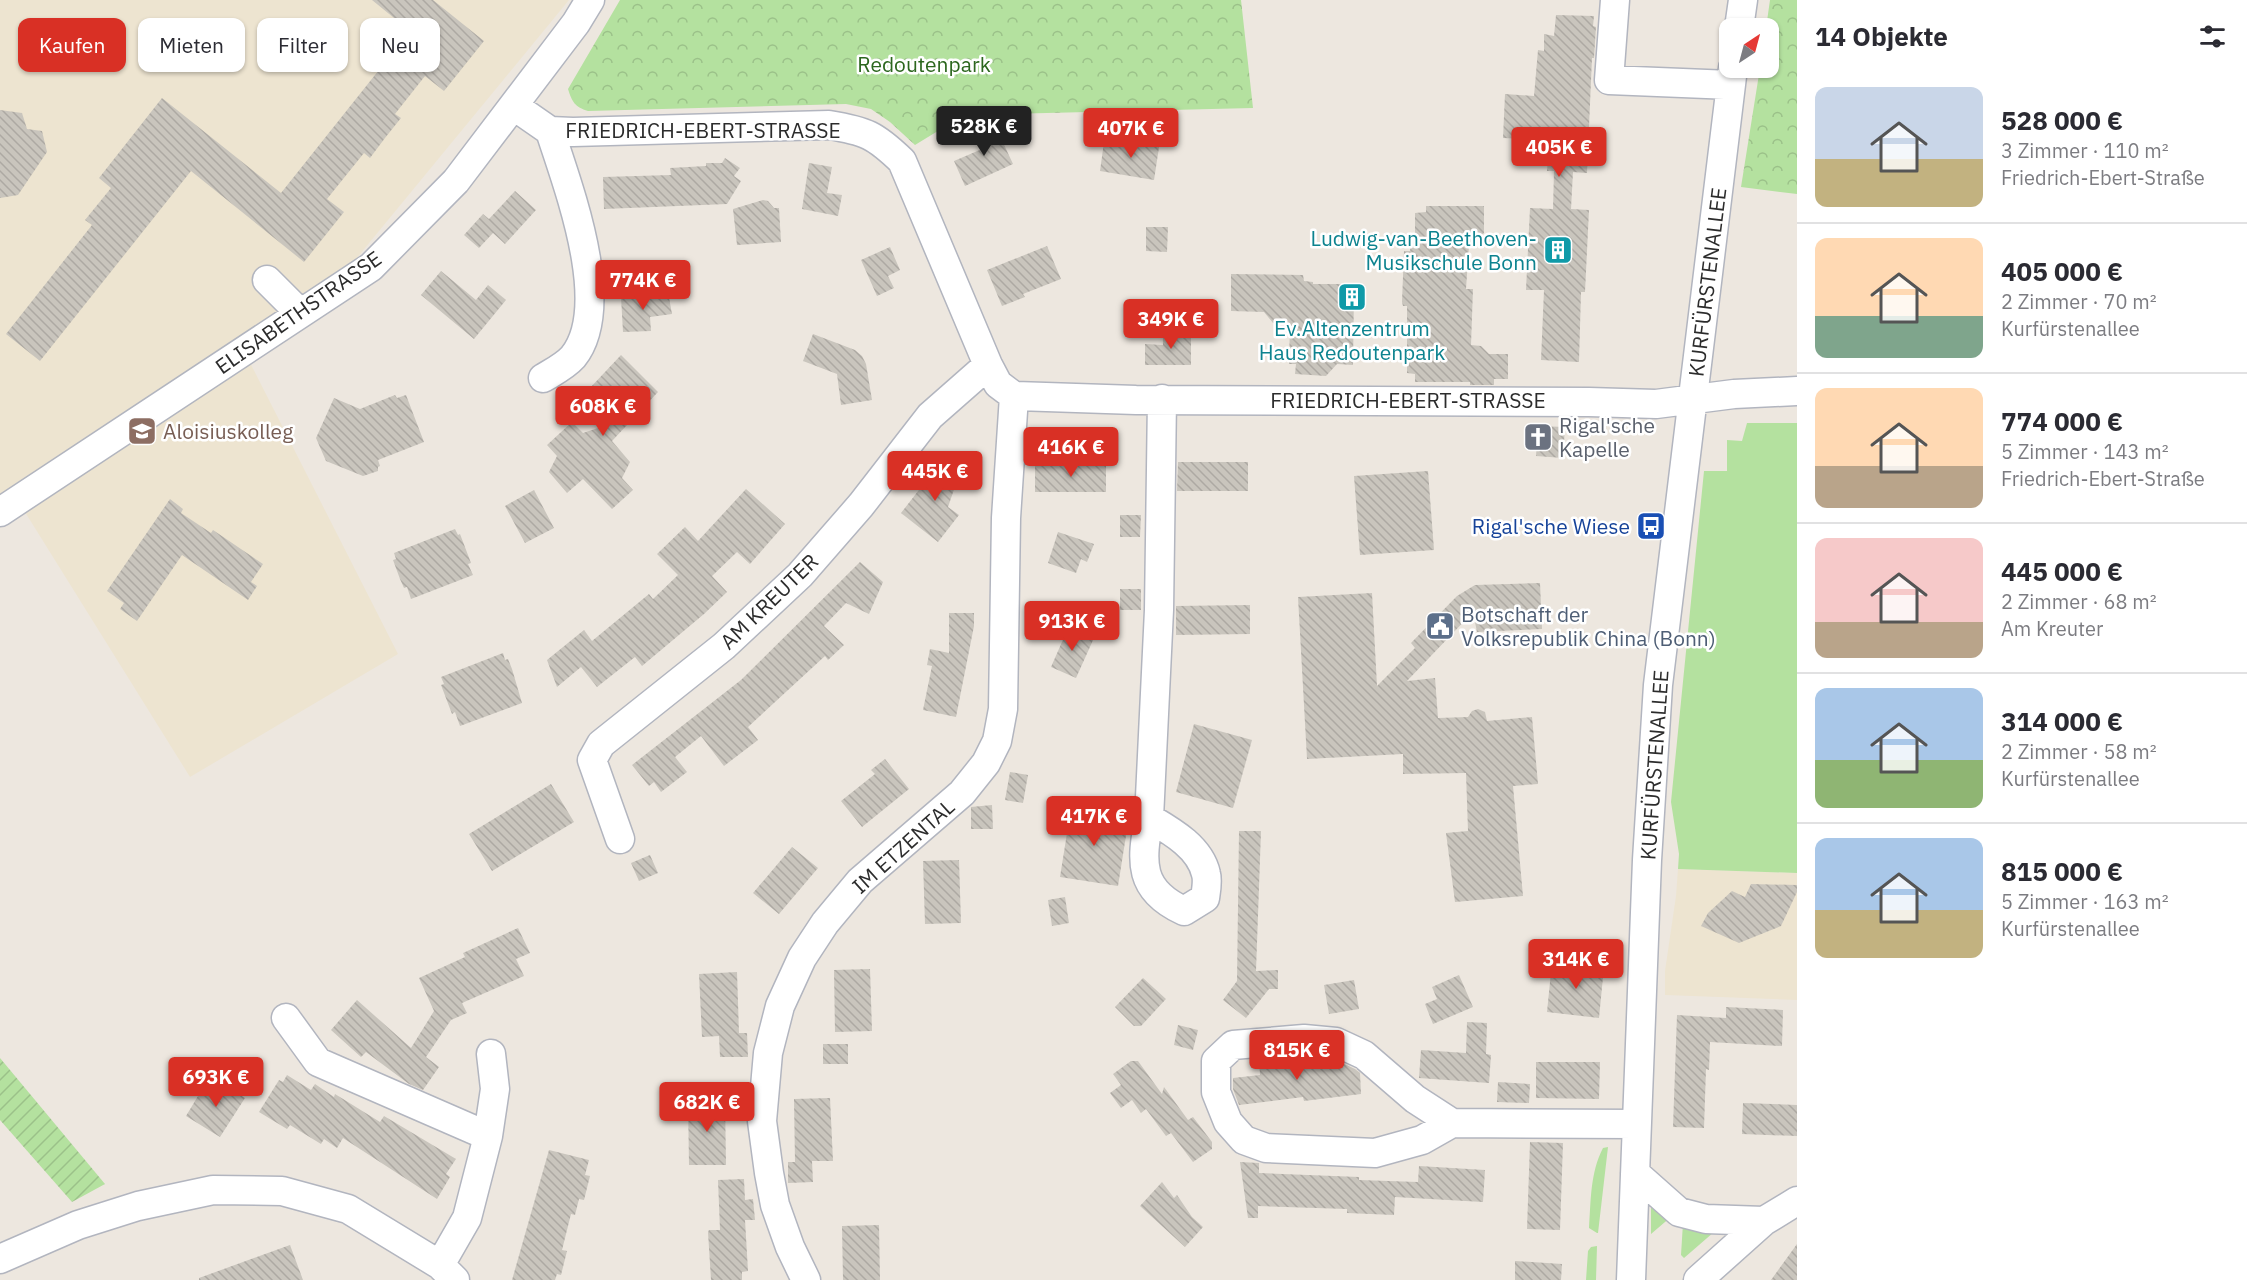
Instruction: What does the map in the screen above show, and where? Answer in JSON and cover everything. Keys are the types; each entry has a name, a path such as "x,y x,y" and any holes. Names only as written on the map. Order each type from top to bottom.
{"street":[{"name":"ELISABETHSTRASSE","path":"0,512 157,421 300,314 371,267 456,181 576,23 590,0"},
{"name":"KURFÜRSTENALLEE","path":"1615,0 1609,80 1719,76"},
{"path":"1740,18 1743,0"},
{"name":"KURFÜRSTENALLEE","path":"1631,1280 1647,860 1658,685 1732,78"},
{"name":"FRIEDRICH-EBERT-STRASSE","path":"514,106 550,131 829,125 857,129 881,141 902,161 988,365 998,384 1014,396 1577,401 1656,404 1693,398 1797,391"},
{"name":"FRIEDRICH-EBERT-STRASSE","path":"543,378 572,358 580,346 590,317 590,285 578,217 550,131"},
{"path":"267,280 300,314"},
{"name":"AM KREUTER","path":"620,839 592,760 601,744 724,646 800,575 861,506 930,416 988,365"},
{"name":"IM ETZENTAL","path":"806,1280 790,1247 775,1205 769,1173 762,1121 768,1053 780,1006 802,958 825,923 860,881 962,793 986,762 997,741 1003,709 1006,518 1014,396"},
{"path":"1149,818 1159,610 1162,399"},
{"path":"286,1018 318,1062 488,1136"},
{"path":"1452,1124 1415,1099 1365,1055 1336,1042 1304,1039 1233,1045 1216,1061 1216,1092 1228,1122 1244,1140 1266,1148 1374,1153 1422,1140 1452,1124 1636,1124"},
{"path":"0,1259 78,1226 138,1206 213,1191 282,1191 348,1209 448,1272 467,1218 488,1136 495,1089 491,1054"},
{"path":"1635,1173 1678,1212 1706,1219 1764,1221"},
{"path":"1698,1280 1764,1221 1797,1201"}],"shaded area":[{"name":"Aloisiuskolleg","path":"0,0 569,0 351,265 238,339 398,654 190,777 10,488 0,495"},
{"path":"1678,869 1797,873 1797,1000 1665,995 1665,971"}],"green space":[{"name":"Redoutenpark","path":"620,0 1241,0 1253,108 964,115 915,145 890,122 871,109 846,104 588,111 575,103 568,89"},
{"path":"1770,0 1797,0 1797,194 1741,187 1758,78 1779,78 1779,18 1767,18"},
{"path":"1747,423 1797,423 1797,873 1678,869 1679,854 1671,802 1704,471 1727,471 1727,440 1742,441"},
{"path":"0,1058 105,1184 72,1202 0,1120"},
{"path":"1608,1147 1597,1233 1589,1228 1592,1187 1603,1148"},
{"path":"1651,1204 1672,1216 1651,1234"},
{"path":"1683,1223 1714,1232 1684,1258 1681,1255"},
{"path":"1597,1246 1596,1280 1586,1280 1588,1251 1591,1247"}],"building":[{"path":"372,0 433,0 484,41 444,91 425,76 395,114 401,118 370,158 364,153 327,199 344,212 304,262 191,171 40,361 6,334 92,225 85,220 111,188 99,178 162,98 281,193 377,72 440,72 440,18 394,18"},
{"path":"1556,15 1594,16 1593,26 1596,27 1594,58 1592,58 1587,173 1573,172 1571,209 1589,210 1585,292 1581,292 1579,362 1541,360 1544,290 1526,290 1530,208 1553,209 1554,171 1547,171 1549,140 1503,138 1505,94 1534,96 1538,50 1544,51 1544,34 1554,36"},
{"path":"0,110 22,113 27,129 42,131 47,152 18,195 0,198"},
{"path":"994,123 1013,164 965,186 954,161 982,149 975,131"},
{"path":"1134,137 1160,141 1154,180 1100,171 1104,142 1133,146"},
{"path":"725,158 740,168 734,176 741,181 727,204 604,209 603,177 671,175 670,168 706,166 706,163 722,163"},
{"path":"809,163 832,167 827,193 842,195 838,216 802,209"},
{"path":"515,191 536,210 505,244 493,233 479,248 464,235 483,214 489,219"},
{"path":"763,200 768,201 774,208 779,208 781,242 737,245 733,209"},
{"path":"1426,206 1484,206 1484,233 1469,246 1466,289 1473,289 1471,345 1481,346 1489,354 1508,354 1508,379 1494,379 1494,385 1470,385 1470,382 1415,382 1415,374 1407,373 1407,306 1403,306 1402,302 1404,251 1410,251 1411,240 1415,240 1415,213 1426,212"},
{"path":"1146,227 1168,227 1167,252 1146,251"},
{"path":"1047,246 1061,279 1023,294 1025,297 1002,306 987,270"},
{"path":"890,247 900,270 888,276 894,288 877,296 861,260"},
{"path":"441,271 476,300 488,285 506,300 474,339 421,295"},
{"path":"1231,274 1303,275 1304,281 1313,282 1313,284 1350,284 1349,291 1354,291 1353,365 1337,364 1326,376 1295,374 1296,364 1289,364 1290,323 1273,323 1264,312 1231,311"},
{"path":"668,292 672,314 650,317 651,331 623,332 621,297"},
{"path":"1163,330 1191,331 1191,365 1145,365 1145,344 1163,345"},
{"path":"813,334 855,350 862,356 866,364 872,400 841,405 837,374 803,361"},
{"path":"621,355 658,392 612,441 630,462 622,478 633,490 612,509 583,479 567,493 549,472 557,456 547,445 572,422 583,433 622,420 589,389"},
{"path":"395,395 397,398 406,395 424,442 378,460 380,466 378,471 363,476 326,461 316,438 334,398 360,409"},
{"path":"1538,426 1565,427 1563,458 1536,456"},
{"path":"941,458 962,466 948,507 959,515 938,542 901,513 922,486 930,492"},
{"path":"1178,462 1248,462 1248,491 1177,491"},
{"path":"1106,464 1106,492 1035,492 1035,465"},
{"path":"1428,471 1434,550 1360,555 1354,476"},
{"path":"746,489 785,524 750,564 737,552 712,576 727,592 642,666 635,657 597,687 581,667 557,687 547,660 584,630 592,641 649,594 653,599 678,575 657,554 685,527 698,541"},
{"path":"534,490 554,528 525,543 505,506"},
{"path":"170,499 183,509 181,513 211,533 213,530 263,564 251,582 257,586 248,600 182,555 137,621 120,609 124,603 107,591"},
{"path":"1120,515 1141,515 1140,537 1120,537"},
{"path":"455,529 458,535 460,534 473,575 411,599 407,587 404,588 400,579 393,560 396,559 394,553"},
{"path":"1058,532 1094,544 1087,562 1081,559 1076,573 1048,563"},
{"path":"860,562 883,582 869,614 846,603 824,626 844,645 828,660 825,656 748,727 758,740 724,766 701,736 675,757 687,772 661,792 654,782 649,786 632,765 741,680"},
{"path":"1540,583 1542,629 1477,632 1473,612 1407,681 1435,678 1438,718 1468,717 1472,711 1478,709 1485,712 1487,721 1532,717 1538,784 1513,786 1523,896 1455,902 1446,833 1468,831 1466,773 1403,774 1403,754 1307,759 1298,597 1372,593 1377,686 1415,648 1411,643 1457,596 1475,585"},
{"path":"1120,589 1141,589 1141,610 1120,610"},
{"path":"1250,605 1250,634 1176,635 1176,606"},
{"path":"949,613 974,613 974,626 956,717 923,710 932,666 927,665 930,649 949,653"},
{"path":"1069,626 1094,638 1076,678 1051,667"},
{"path":"503,653 512,669 522,703 460,726 455,712 452,714 441,685 444,684 441,677"},
{"path":"1194,724 1252,740 1233,808 1176,792"},
{"path":"885,759 909,789 862,827 841,801 875,774 871,770"},
{"path":"1010,772 1028,775 1023,803 1005,800"},
{"path":"551,784 574,822 492,871 469,834"},
{"path":"992,805 993,829 971,829 971,807"},
{"path":"1071,808 1129,817 1118,886 1060,877"},
{"path":"1239,831 1261,831 1256,971 1278,970 1278,989 1269,989 1246,1018 1223,1000 1237,981"},
{"path":"792,847 818,868 779,914 753,893"},
{"path":"650,855 658,873 639,881 631,863"},
{"path":"959,860 961,923 925,924 923,861"},
{"path":"1751,884 1797,885 1797,892 1781,926 1739,943 1701,926 1708,913 1732,891 1745,897"},
{"path":"1065,897 1069,923 1052,926 1048,900"},
{"path":"518,928 530,953 516,959 524,976 462,1003 467,1013 451,1020 426,1057 439,1067 423,1090 409,1084 366,1052 361,1057 331,1030 357,1000 411,1048 434,1011 419,978 465,957 463,953"},
{"path":"1552,962 1604,967 1599,1018 1547,1012"},
{"path":"870,969 872,1031 835,1032 834,970"},
{"path":"737,972 739,1033 747,1033 748,1057 720,1057 719,1036 702,1037 699,974"},
{"path":"1459,975 1473,1007 1433,1024 1425,1004 1437,999 1432,987"},
{"path":"1143,978 1166,999 1141,1026 1134,1026 1115,1007"},
{"path":"1354,980 1359,1009 1329,1014 1324,985"},
{"path":"1726,1007 1783,1010 1782,1046 1710,1042 1709,1070 1706,1069 1704,1128 1673,1127 1677,1015 1726,1018"},
{"path":"1467,1022 1487,1023 1486,1054 1491,1055 1489,1083 1419,1078 1421,1050 1466,1053"},
{"path":"1178,1025 1198,1030 1193,1050 1174,1045"},
{"path":"823,1044 848,1044 848,1064 823,1064"},
{"path":"1304,1056 1306,1067 1340,1062 1355,1069 1360,1073 1361,1094 1304,1101 1303,1097 1239,1105 1233,1089 1233,1078 1260,1075 1259,1059"},
{"path":"1131,1061 1138,1061 1162,1094 1164,1087 1188,1120 1193,1117 1212,1142 1212,1149 1193,1162 1171,1133 1166,1136 1146,1109 1141,1113 1132,1100 1121,1108 1110,1093 1121,1085 1113,1074"},
{"path":"1536,1062 1600,1062 1599,1099 1536,1098"},
{"path":"287,1075 311,1090 315,1084 334,1097 335,1094 380,1122 384,1116 456,1159 446,1174 450,1177 437,1199 343,1138 337,1148 324,1139 321,1144 290,1125 287,1129 259,1112 279,1080 283,1082"},
{"path":"217,1080 245,1098 220,1137 186,1116 198,1096 212,1088"},
{"path":"1498,1082 1530,1084 1529,1103 1497,1102"},
{"path":"830,1098 833,1161 812,1161 813,1182 788,1183 788,1162 795,1162 794,1099"},
{"path":"725,1101 726,1165 689,1165 688,1102"},
{"path":"1743,1103 1797,1105 1797,1136 1742,1134"},
{"path":"1530,1142 1563,1143 1560,1230 1527,1229"},
{"path":"549,1150 589,1160 585,1175 590,1176 584,1200 579,1199 575,1215 571,1214 562,1250 567,1251 561,1275 557,1274 555,1280 512,1280"},
{"path":"1240,1162 1259,1163 1259,1173 1418,1182 1419,1166 1485,1170 1483,1202 1395,1197 1394,1215 1347,1213 1347,1209 1258,1206 1258,1218 1248,1218"},
{"path":"744,1179 745,1200 753,1199 755,1220 745,1220 748,1271 742,1272 742,1280 711,1280 708,1232 709,1230 720,1230 718,1180"},
{"path":"1162,1182 1174,1198 1177,1195 1192,1217 1203,1227 1185,1247 1140,1206"},
{"path":"879,1225 880,1280 843,1280 842,1226"},
{"path":"1797,1244 1797,1280 1771,1280"},
{"path":"290,1245 303,1280 199,1280 199,1278"},
{"path":"1515,1261 1562,1264 1561,1280 1515,1280"}],"place":[{"name":"Ludwig-van-Beethoven- Musikschule Bonn","path":"1558,250"},
{"name":"Ev.Altenzentrum Haus Redoutenpark","path":"1352,297"},
{"name":"Aloisiuskolleg","path":"142,431"},
{"name":"Rigal'sche Kapelle","path":"1538,437"},
{"name":"Rigal'sche Wiese","path":"1651,526"},
{"name":"Botschaft der Volksrepublik China (Bonn)","path":"1440,626"}]}
